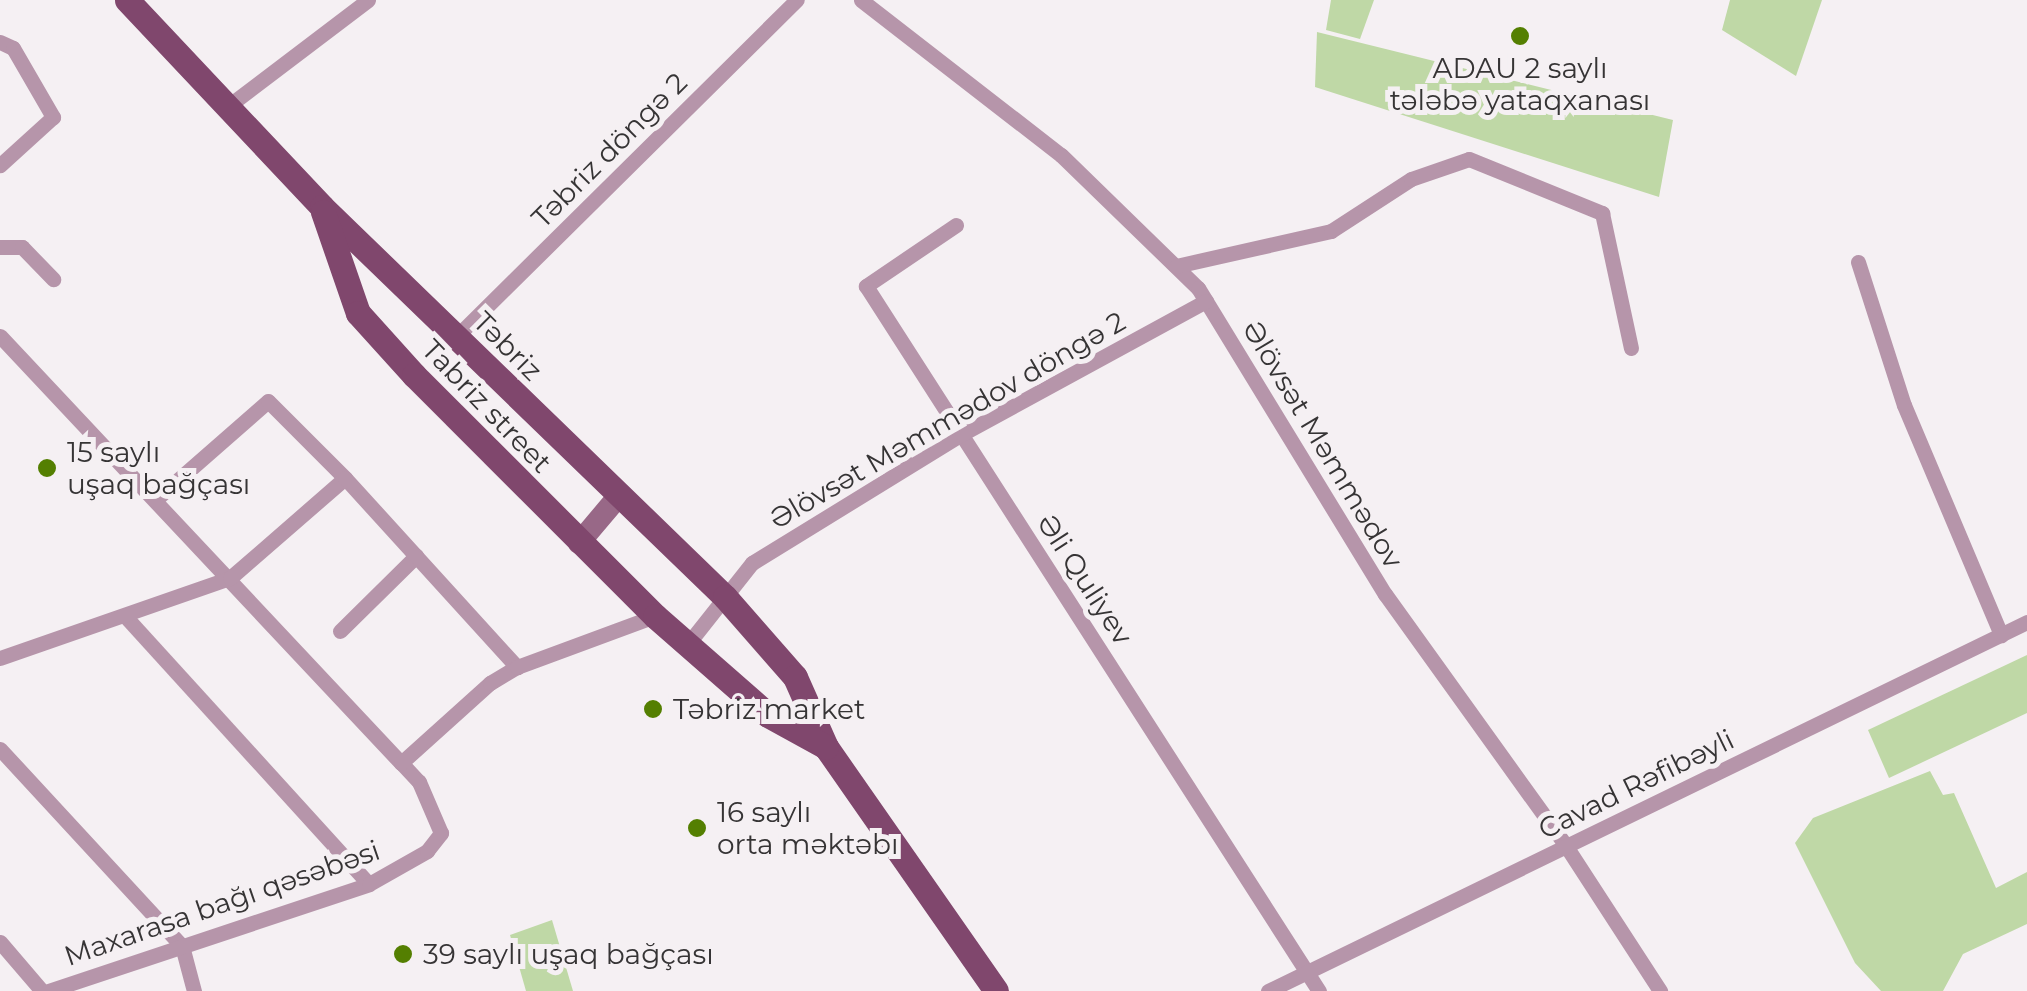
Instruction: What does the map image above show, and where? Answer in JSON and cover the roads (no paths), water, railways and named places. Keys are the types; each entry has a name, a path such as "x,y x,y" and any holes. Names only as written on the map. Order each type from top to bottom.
{"main road":[{"name":"Təbriz","path":"126,0 322,207 617,498 725,597 794,677 826,747 996,991"},
{"name":"Tabriz street","path":"322,207 358,313 579,543 655,616"},
{"path":"579,543 617,498"},
{"name":"Təbriz","path":"655,616 768,715 826,747"}],"street":[{"path":"228,107 368,0"},
{"name":"Təbriz döngə 2","path":"456,336 797,0"},
{"name":"Əlövsət Məmmədov","path":"860,0 1061,155 1176,266 1206,301 1385,594 1566,846 1660,991"},
{"path":"0,42 13,48 53,117 0,165"},
{"path":"1176,266 1331,231 1411,179 1468,159 1602,214 1631,348"},
{"name":"Əli Quliyev","path":"956,225 866,286 1319,991"},
{"path":"0,247 22,247 53,279"},
{"path":"1858,262 1904,405 2001,635"},
{"name":"Əlövsət Məmmədov döngə 2","path":"688,645 752,563 962,434 1206,301"},
{"path":"0,336 230,578 324,686 402,763 490,683 517,667 655,616"},
{"path":"156,500 268,401 345,478 517,667"},
{"path":"0,658 230,578 345,478"},
{"path":"340,631 416,556"},
{"path":"124,616 369,884"},
{"name":"Cavad Rəfibəyli","path":"1268,991 2027,622"},
{"path":"0,749 182,946 194,991"},
{"name":"Maxarasa bağı qəsəbəsi","path":"44,991 369,884 439,840 431,802 402,763"},
{"path":"0,942 44,991"}],"place":[{"name":"ADAU 2 saylı tələbə yataqxanası","path":"1520,36"},
{"name":"15 saylı uşaq bağçası","path":"47,468"},
{"name":"Təbriz market","path":"653,709"},
{"name":"16 saylı orta məktəbı","path":"697,828"},
{"name":"39 saylı uşaq bağçası","path":"403,954"}]}
